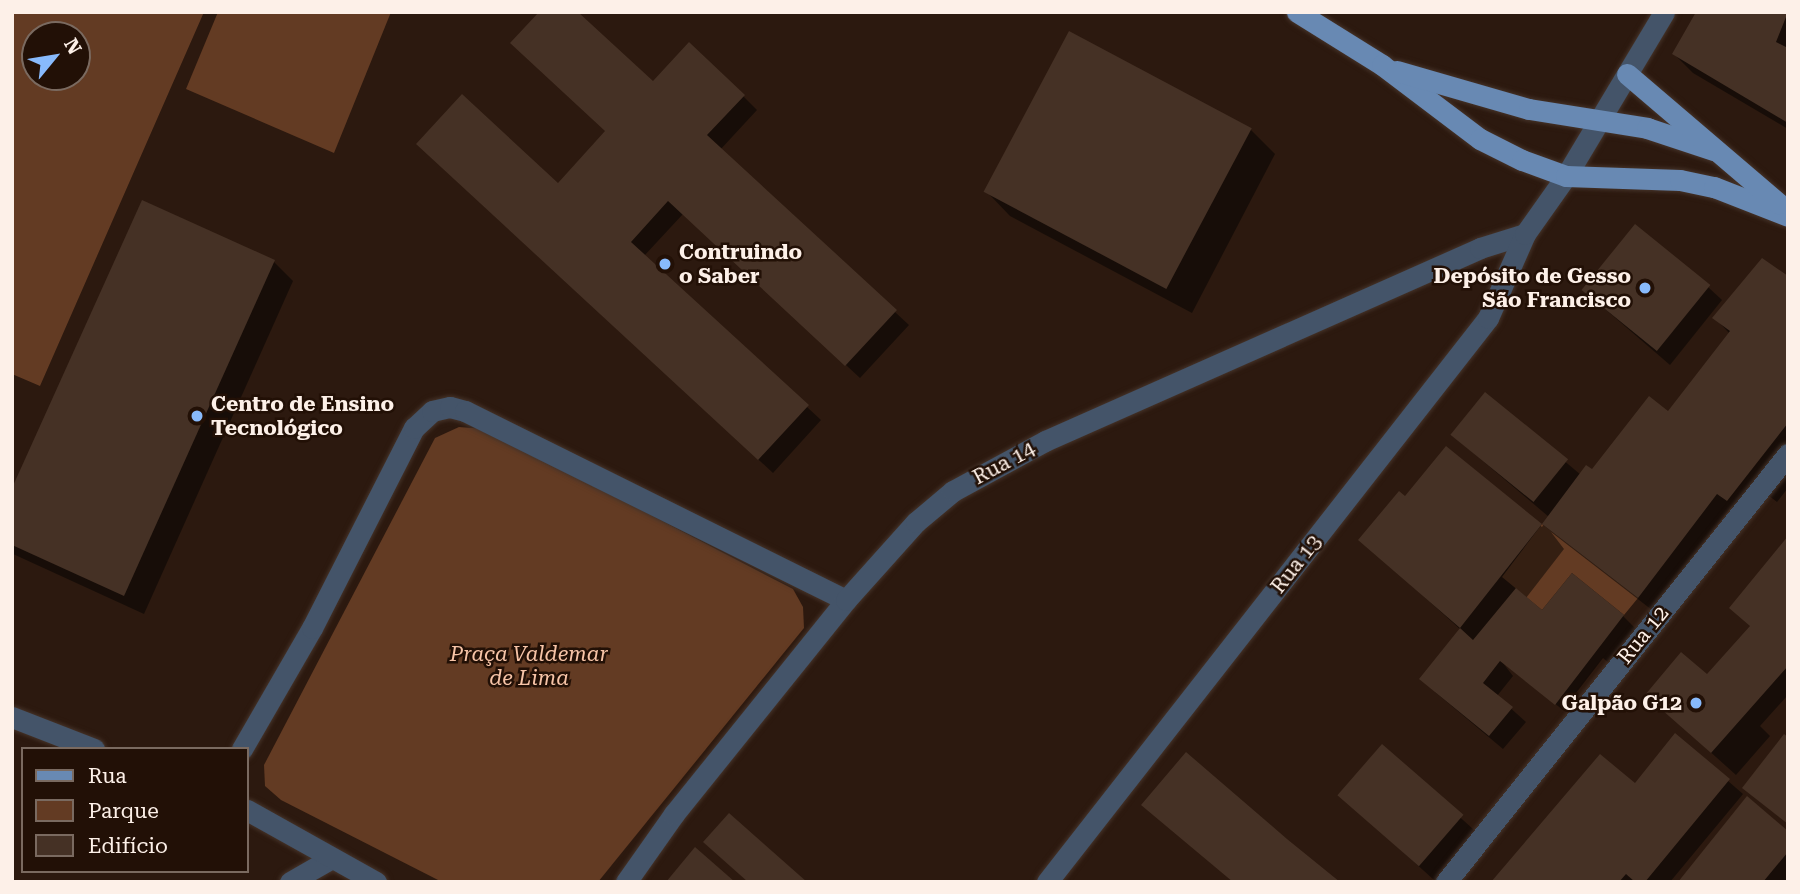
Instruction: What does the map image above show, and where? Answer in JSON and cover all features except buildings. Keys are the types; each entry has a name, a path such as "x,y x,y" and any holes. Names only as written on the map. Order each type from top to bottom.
{"main road":[{"path":"1297,12 1382,65 1480,139 1566,176 1700,184 1747,197 1788,214"},
{"path":"1382,65 1459,92 1647,128 1713,150"},
{"path":"1627,74 1788,214"}],"street":[{"name":"Rua 13","path":"1047,882 1488,318 1525,234 1566,176 1664,12"},
{"name":"Rua 14","path":"626,882 674,814 846,600 916,522 953,491 991,469 1480,248 1525,234"},
{"path":"243,747 312,628 414,428 432,411 450,407 465,411 846,600"},
{"name":"Rua 12","path":"1446,882 1788,454"},
{"path":"12,717 89,747"},
{"path":"248,811 376,882"},
{"path":"290,882 331,858"}],"green space":[{"path":"12,12 204,12 40,386 12,374"},
{"path":"218,12 391,12 334,153 186,89"},
{"name":"Praça Valdemar de Lima","path":"459,427 485,429 793,589 803,607 804,628 598,882 442,882 281,800 265,786 264,765 435,438"},
{"path":"1542,524 1638,598 1624,615 1572,573 1542,610 1502,577"}],"place":[{"name":"Contruindo o Saber","path":"665,264"},
{"name":"Depósito de Gesso São Francisco","path":"1645,288"},
{"name":"Centro de Ensino Tecnológico","path":"197,416"},
{"name":"Galpão G12","path":"1696,703"}]}
